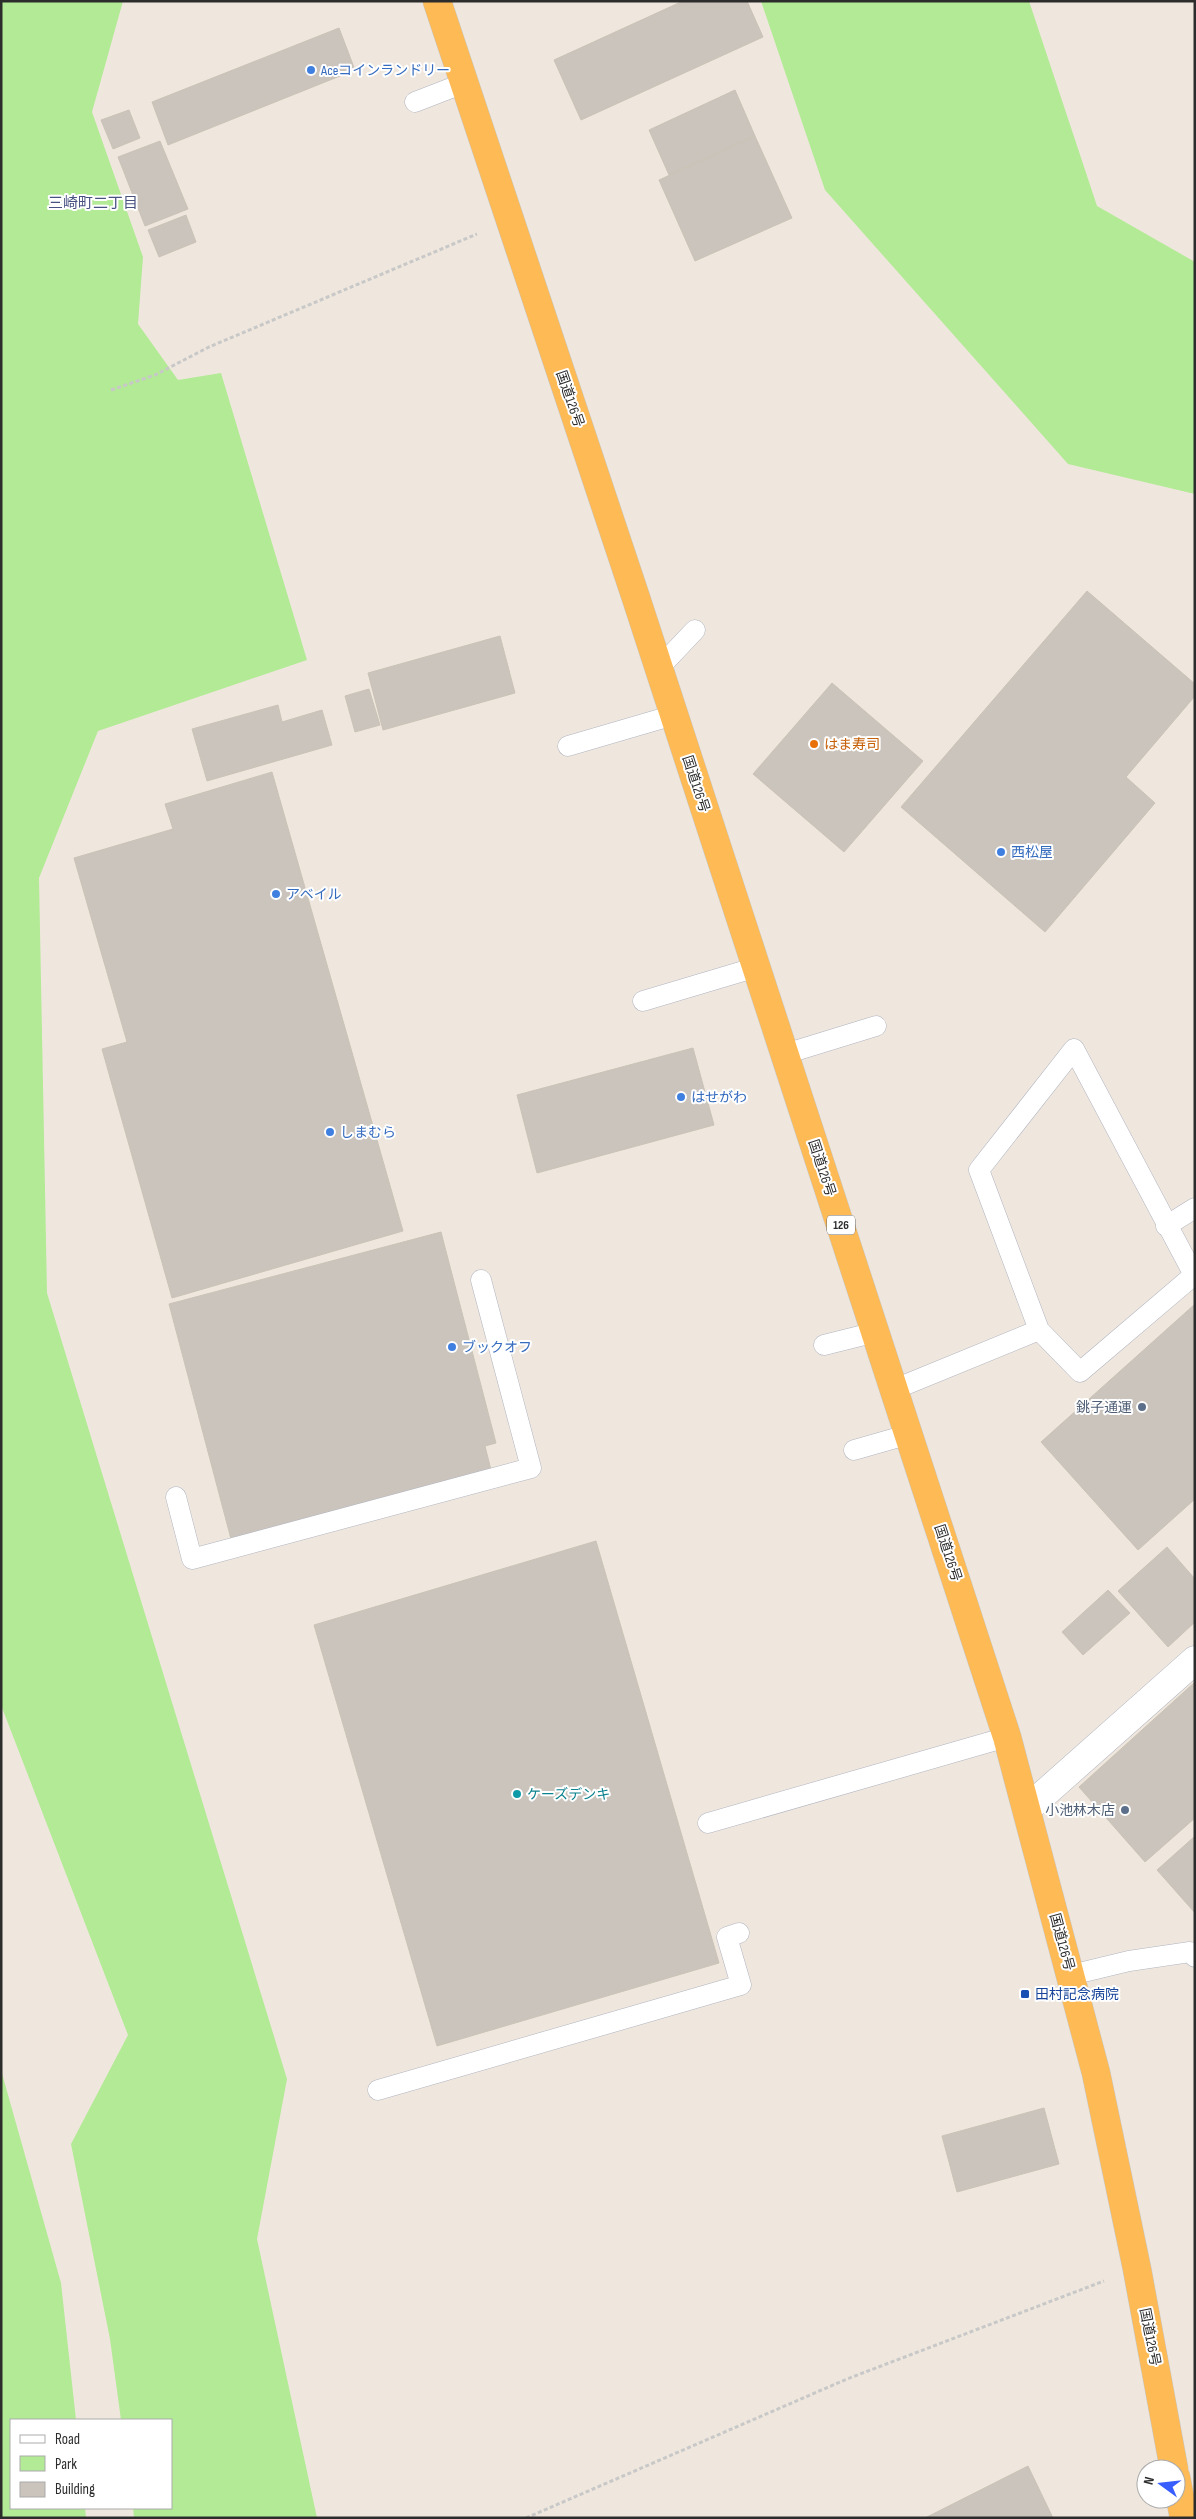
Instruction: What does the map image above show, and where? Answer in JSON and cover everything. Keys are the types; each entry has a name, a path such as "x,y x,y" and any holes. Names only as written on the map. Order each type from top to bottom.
{"highway":[{"name":"国道126号","path":"437,1 896,1389 1007,1737 1096,2073 1137,2268 1172,2459"}],"street":[{"path":"1027,1809 1195,1660"}],"lane":[{"path":"415,102 464,83"},
{"path":"659,668 695,630"},
{"path":"568,746 674,715"},
{"path":"643,1001 757,968"},
{"path":"785,1054 876,1026"},
{"path":"1074,1050 1166,1226 1194,1275 1080,1372 1039,1330 979,1170 1074,1050"},
{"path":"1166,1226 1195,1208"},
{"path":"176,1498 192,1559 531,1468 481,1280"},
{"path":"896,1389 1039,1330"},
{"path":"824,1345 876,1332"},
{"path":"854,1450 910,1434"},
{"path":"708,1823 1007,1737"},
{"path":"378,2090 741,1985 727,1937 739,1933"},
{"path":"1071,1976 1129,1961 1173,1954 1190,1952 1195,1957"}],"path":[{"path":"110,390 155,375 209,347 510,220"},
{"path":"526,2518 847,2379 1137,2268"}],"green space":[{"path":"1,1 123,1 92,112 143,257 138,324 178,380 221,373 307,660 98,731 39,878 47,1293 287,2079 257,2239 317,2518 134,2518 133,2509 172,2509 172,2419 121,2419 110,2339 71,2144 128,2035 1,1705"},
{"path":"761,1 1029,1 1097,206 1195,262 1195,494 1068,464 825,190"},
{"path":"1,2070 61,2283 76,2419 10,2419 10,2509 85,2509 86,2518 1,2518"}],"building":[{"path":"683,1 747,1 763,37 581,120 554,60"},
{"path":"339,28 355,70 168,145 152,102"},
{"path":"735,90 755,136 669,175 649,130"},
{"path":"129,110 140,138 113,149 101,120"},
{"path":"755,136 792,218 695,261 659,180"},
{"path":"160,141 188,209 145,226 118,157"},
{"path":"186,215 196,242 159,257 148,230"},
{"path":"1087,591 1195,684 1195,696 1126,777 1155,803 1045,932 901,807"},
{"path":"500,636 515,693 383,730 368,673"},
{"path":"832,683 923,761 844,852 753,774"},
{"path":"369,689 380,725 355,732 345,696"},
{"path":"278,705 282,722 322,710 332,745 207,781 192,729"},
{"path":"272,772 403,1231 172,1298 102,1049 127,1042 74,858 173,829 165,804"},
{"path":"693,1048 714,1125 537,1173 517,1095"},
{"path":"441,1232 496,1443 485,1446 491,1470 231,1539 169,1304"},
{"path":"1195,1304 1195,1499 1138,1550 1041,1442"},
{"name":"ケーズデンキ","path":"596,1541 719,1963 437,2046 314,1625"},
{"path":"1167,1547 1195,1579 1195,1622 1168,1647 1118,1591"},
{"path":"1108,1590 1130,1613 1083,1655 1062,1632"},
{"path":"1195,1682 1195,1818 1145,1862 1079,1787"},
{"path":"1195,1836 1195,1913 1157,1870"},
{"path":"1044,2108 1059,2164 957,2192 942,2136"},
{"path":"1028,2466 1053,2518 925,2518"}],"place":[{"name":"Aceコインランドリー","path":"311,70"},
{"name":"はま寿司","path":"814,744"},
{"name":"西松屋","path":"1001,852"},
{"name":"アベイル","path":"276,894"},
{"name":"はせがわ","path":"681,1097"},
{"name":"しまむら","path":"330,1132"},
{"name":"ブックオフ","path":"452,1347"},
{"name":"銚子通運","path":"1142,1407"},
{"name":"ケーズデンキ","path":"517,1794"},
{"name":"小池林木店","path":"1125,1810"},
{"name":"田村記念病院","path":"1025,1994"}],"district":[{"name":"三崎町二丁目","path":"93,203"}]}
